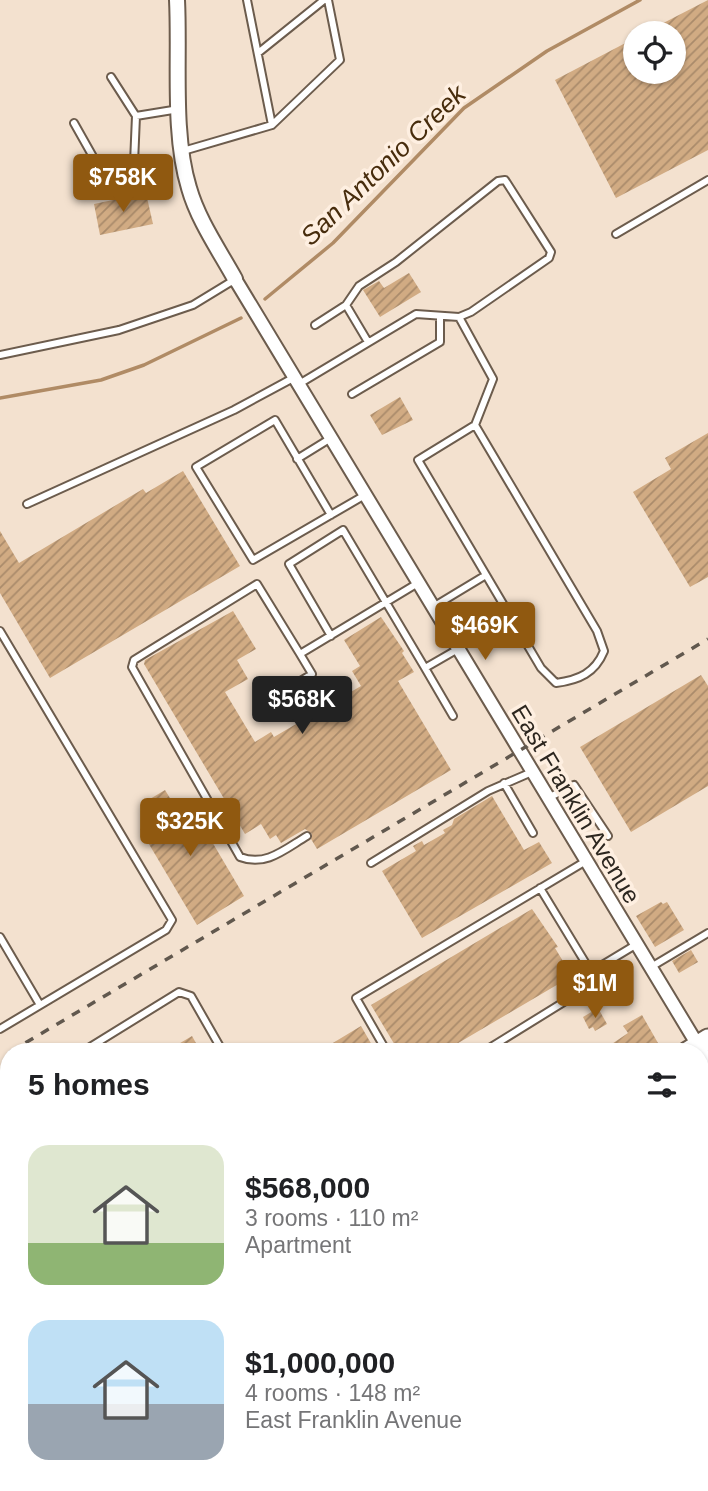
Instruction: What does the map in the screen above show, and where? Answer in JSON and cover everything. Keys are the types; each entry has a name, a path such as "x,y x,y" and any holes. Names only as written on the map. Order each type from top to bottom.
{"street":[{"path":"177,0 181,152 189,189 210,235 235,279"},
{"name":"East Franklin Avenue","path":"235,279 696,1043"}],"lane":[{"path":"247,0 272,125"},
{"path":"181,152 272,125 340,60 326,0 258,53"},
{"path":"74,123 105,178 134,163 136,116 111,77"},
{"path":"136,116 180,108"},
{"path":"27,504 297,380 416,314 423,312 459,317 549,258 551,252 505,180 498,181 396,262 359,286 346,305 315,326"},
{"path":"616,234 708,180"},
{"path":"0,355 119,330 194,305 235,279"},
{"path":"346,305 368,342"},
{"path":"352,394 440,342 440,316"},
{"path":"459,317 493,379 475,425 418,460 541,668 556,683 576,680 598,666 604,651 597,631 475,425"},
{"path":"331,515 275,420 196,467 253,560 331,515 365,495"},
{"path":"297,459 331,438"},
{"path":"331,636 289,564 343,530 453,716"},
{"path":"433,607 486,575"},
{"path":"274,697 312,674 257,583 134,660 132,667 240,857 250,861 268,859 307,836"},
{"path":"300,654 418,583"},
{"path":"0,633 172,920 166,930 0,1029"},
{"path":"425,668 458,649"},
{"path":"371,863 504,783 532,772"},
{"path":"504,783 533,833"},
{"path":"548,798 574,785 608,836"},
{"path":"382,1043 356,998 586,861"},
{"path":"540,888 591,972"},
{"path":"651,967 708,933"},
{"path":"0,937 40,1005"},
{"path":"498,1043 580,992 584,976 637,944"},
{"path":"97,1043 179,992 191,996 218,1043"}],"building":[{"path":"708,0 708,150 616,198 555,80 623,44 623,84 686,84 686,21 667,21"},
{"path":"146,193 153,224 100,235 94,204"},
{"path":"409,273 421,292 380,317 363,290 379,281 384,288"},
{"path":"400,397 413,420 382,435 370,415"},
{"path":"708,433 708,577 690,587 633,492 671,469 665,458"},
{"path":"183,471 240,566 50,678 0,593 0,531 19,563 143,489 146,493"},
{"path":"233,611 256,649 237,660 248,679 225,692 255,742 271,732 274,737 361,686 352,671 360,666 344,640 381,617 404,651 402,653 414,672 398,681 451,770 317,849 311,839 312,834 305,829 281,843 276,835 270,839 261,824 245,834 144,664 145,660"},
{"path":"701,675 708,686 708,786 631,832 580,747"},
{"path":"165,790 176,808 188,801 244,896 197,925 140,829 156,820 145,802"},
{"path":"492,796 524,850 539,842 552,863 422,938 382,871 416,851 413,846 422,841 424,845 445,833 443,830 452,825 454,819"},
{"path":"661,902 667,902 684,930 655,947 636,916"},
{"path":"532,909 558,947 555,948 572,976 458,1043 394,1043 371,1005"},
{"path":"691,950 698,962 679,973 672,961"},
{"path":"598,1008 607,1024 595,1031 593,1027 589,1029 583,1017"},
{"path":"642,1015 658,1043 613,1043 628,1033 623,1026"},
{"path":"361,1026 371,1043 333,1043"},
{"path":"192,1036 196,1043 180,1043"}],"waterway":[{"name":"San Antonio Creek","path":"265,299 333,243 464,108 547,51 640,0"},
{"name":"San Antonio Creek","path":"0,398 101,380 144,365 241,318"}],"railway":[{"path":"25,1043 708,639"}]}
